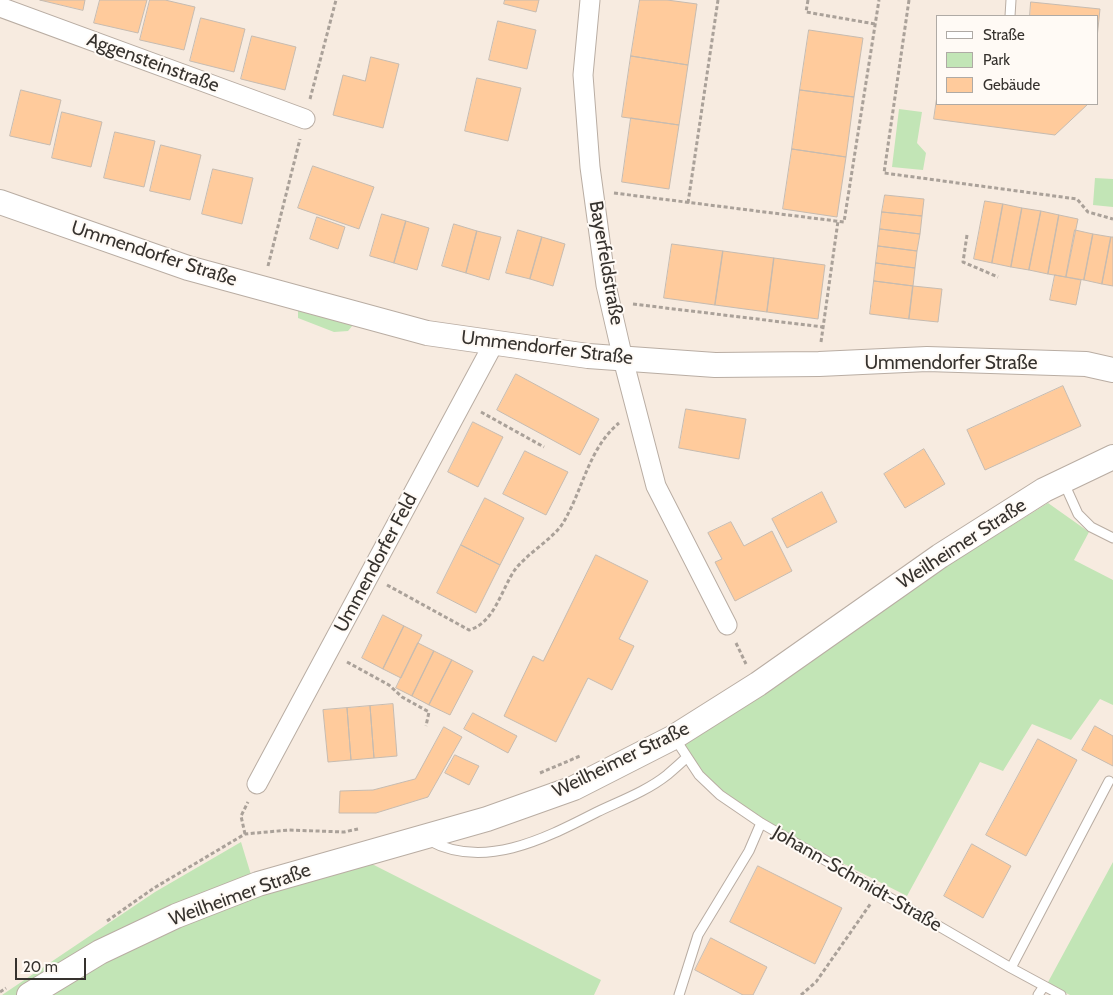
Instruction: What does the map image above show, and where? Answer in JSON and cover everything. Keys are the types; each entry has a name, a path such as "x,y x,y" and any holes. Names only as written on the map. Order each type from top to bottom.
{"street":[{"name":"Bayerfeldstraße","path":"590,0 583,75 593,191 606,285 656,486 727,625"},
{"name":"Aggensteinstraße","path":"0,7 305,119"},
{"name":"Ummendorfer Straße","path":"0,202 188,268 427,333 623,359 715,365 819,364 927,359 1086,364 1113,370"},
{"name":"Ummendorfer Feld","path":"257,784 494,343"},
{"name":"Weilheimer Straße","path":"22,989 176,916 258,884 486,819 574,788 674,737 758,684 940,556 1044,490 1113,457"}],"lane":[{"path":"1010,15 1011,0"},
{"path":"1063,481 1078,514 1091,527 1113,538"},
{"name":"Johann-Schmidt-Straße","path":"674,737 699,775 720,795 761,823 1061,995"},
{"path":"423,837 441,847 470,852 505,850 544,838 645,788 667,775 687,757"},
{"path":"1011,968 1109,781"},
{"path":"679,995 698,935 749,851 761,823"},
{"path":"1038,995 1044,986"}],"path":[{"path":"688,203 718,0"},
{"path":"808,0 806,12 876,24"},
{"path":"593,191 844,222 879,0"},
{"path":"909,0 884,173 1077,199 1088,212 1113,218"},
{"path":"819,364 838,221"},
{"path":"967,235 964,262 998,277"},
{"path":"610,302 823,326"},
{"path":"463,402 544,446"},
{"path":"369,576 469,630 478,627 488,618 515,569 563,524 597,449 617,424 637,414"},
{"path":"329,653 389,685 402,697 429,712 426,726"},
{"path":"739,669 754,659"},
{"path":"537,774 588,753"},
{"path":"245,834 241,816 257,784"},
{"path":"106,921 154,888 245,834 289,830 344,832 362,828"},
{"path":"801,995 816,982 880,891"},
{"path":"0,992 22,989"}],"green space":[{"path":"899,109 922,112 917,143 926,153 923,170 892,167"},
{"path":"1095,178 1113,179 1113,207 1093,205"},
{"path":"298,304 357,320 348,331 334,332 298,318"},
{"path":"1048,503 1089,532 1074,560 1113,580 1113,705 1100,699 1071,740 1032,724 1003,771 980,762 907,896 734,808 689,765 680,744 765,690 947,566"},
{"path":"241,842 252,878 97,947 16,995 2,995 155,892"},
{"path":"368,862 601,980 594,995 47,995 103,958 266,890"},
{"path":"1113,862 1113,995 1070,995 1047,984"}],"building":[{"path":"40,0 85,0 83,10"},
{"path":"100,0 147,0 138,33 94,23"},
{"path":"150,0 165,0 195,7 184,50 140,40"},
{"path":"505,0 539,0 536,12 504,4"},
{"path":"640,0 667,0 697,4 688,65 631,56"},
{"path":"1031,2 1100,9 1098,28 1098,15 1030,15"},
{"path":"201,18 245,29 234,72 190,61"},
{"path":"498,21 536,30 527,69 489,60"},
{"path":"809,30 863,38 854,97 800,90"},
{"path":"252,36 296,47 285,90 241,79"},
{"path":"631,56 688,65 679,125 622,117"},
{"path":"371,57 399,64 383,128 333,115 343,75 365,81"},
{"path":"477,78 521,88 508,141 465,131"},
{"path":"21,90 61,100 50,145 10,136"},
{"path":"800,90 854,97 846,157 792,149"},
{"path":"936,104 1087,105 1055,135 934,119"},
{"path":"62,112 102,122 91,167 52,158"},
{"path":"631,118 679,125 669,189 622,182"},
{"path":"115,132 155,141 144,187 104,178"},
{"path":"161,145 201,155 190,200 150,191"},
{"path":"792,149 846,157 837,217 783,209"},
{"path":"313,166 374,187 359,229 298,208"},
{"path":"213,169 253,178 242,224 202,214"},
{"path":"885,195 924,199 922,216 882,212"},
{"path":"985,201 1003,204 992,263 974,259"},
{"path":"1003,204 1022,208 1011,267 992,263"},
{"path":"1022,208 1041,211 1029,270 1011,267"},
{"path":"1041,211 1059,215 1048,274 1029,270"},
{"path":"882,212 922,216 920,234 880,229"},
{"path":"382,214 406,221 394,263 370,256"},
{"path":"1059,215 1078,219 1066,277 1048,274"},
{"path":"317,217 345,227 338,249 310,239"},
{"path":"406,221 429,228 417,270 394,263"},
{"path":"454,224 477,231 466,273 442,266"},
{"path":"880,229 920,234 917,251 878,246"},
{"path":"518,230 542,237 530,279 506,273"},
{"path":"1075,230 1093,234 1084,280 1066,277"},
{"path":"477,231 501,237 489,280 466,273"},
{"path":"1093,234 1111,237 1102,284 1084,280"},
{"path":"542,237 565,244 553,286 530,279"},
{"path":"1111,237 1113,237 1113,286 1102,284"},
{"path":"672,244 723,251 715,305 664,298"},
{"path":"878,246 917,251 915,268 876,263"},
{"path":"723,251 774,258 767,312 715,305"},
{"path":"774,258 825,265 818,319 767,312"},
{"path":"876,263 915,268 913,286 874,281"},
{"path":"1055,275 1081,280 1076,305 1050,300"},
{"path":"874,281 913,286 909,319 870,314"},
{"path":"913,286 942,289 938,322 909,319"},
{"path":"516,374 599,419 580,455 497,410"},
{"path":"1063,386 1081,426 985,470 967,430"},
{"path":"686,409 746,419 739,459 679,448"},
{"path":"473,422 503,437 478,487 448,472"},
{"path":"924,449 945,484 905,508 884,474"},
{"path":"525,451 568,472 546,515 503,494"},
{"path":"822,492 837,522 787,548 772,519"},
{"path":"485,498 524,518 500,565 461,545"},
{"path":"731,522 744,546 772,531 792,571 735,601 715,562 722,559 708,533"},
{"path":"461,545 500,565 476,613 437,593"},
{"path":"596,555 648,581 619,639 634,646 612,690 588,678 556,742 504,716 533,656 543,661"},
{"path":"383,615 404,626 383,669 362,658"},
{"path":"404,626 422,635 401,678 383,669"},
{"path":"418,643 434,651 412,696 396,688"},
{"path":"434,651 452,660 429,705 412,696"},
{"path":"452,660 473,671 450,715 429,705"},
{"path":"393,704 397,756 374,758 370,706"},
{"path":"370,706 374,758 351,760 347,708"},
{"path":"347,708 351,760 328,762 323,710"},
{"path":"473,713 517,736 508,753 464,729"},
{"path":"1095,726 1113,736 1113,766 1082,750"},
{"path":"444,727 462,737 428,797 376,813 339,813 340,791 373,790 415,779"},
{"path":"1038,739 1077,760 1026,856 986,835"},
{"path":"455,755 479,766 469,785 445,773"},
{"path":"972,844 1011,866 983,918 944,896"},
{"path":"758,866 842,908 815,964 730,922"},
{"path":"711,938 767,967 753,995 743,995 695,970"}]}
